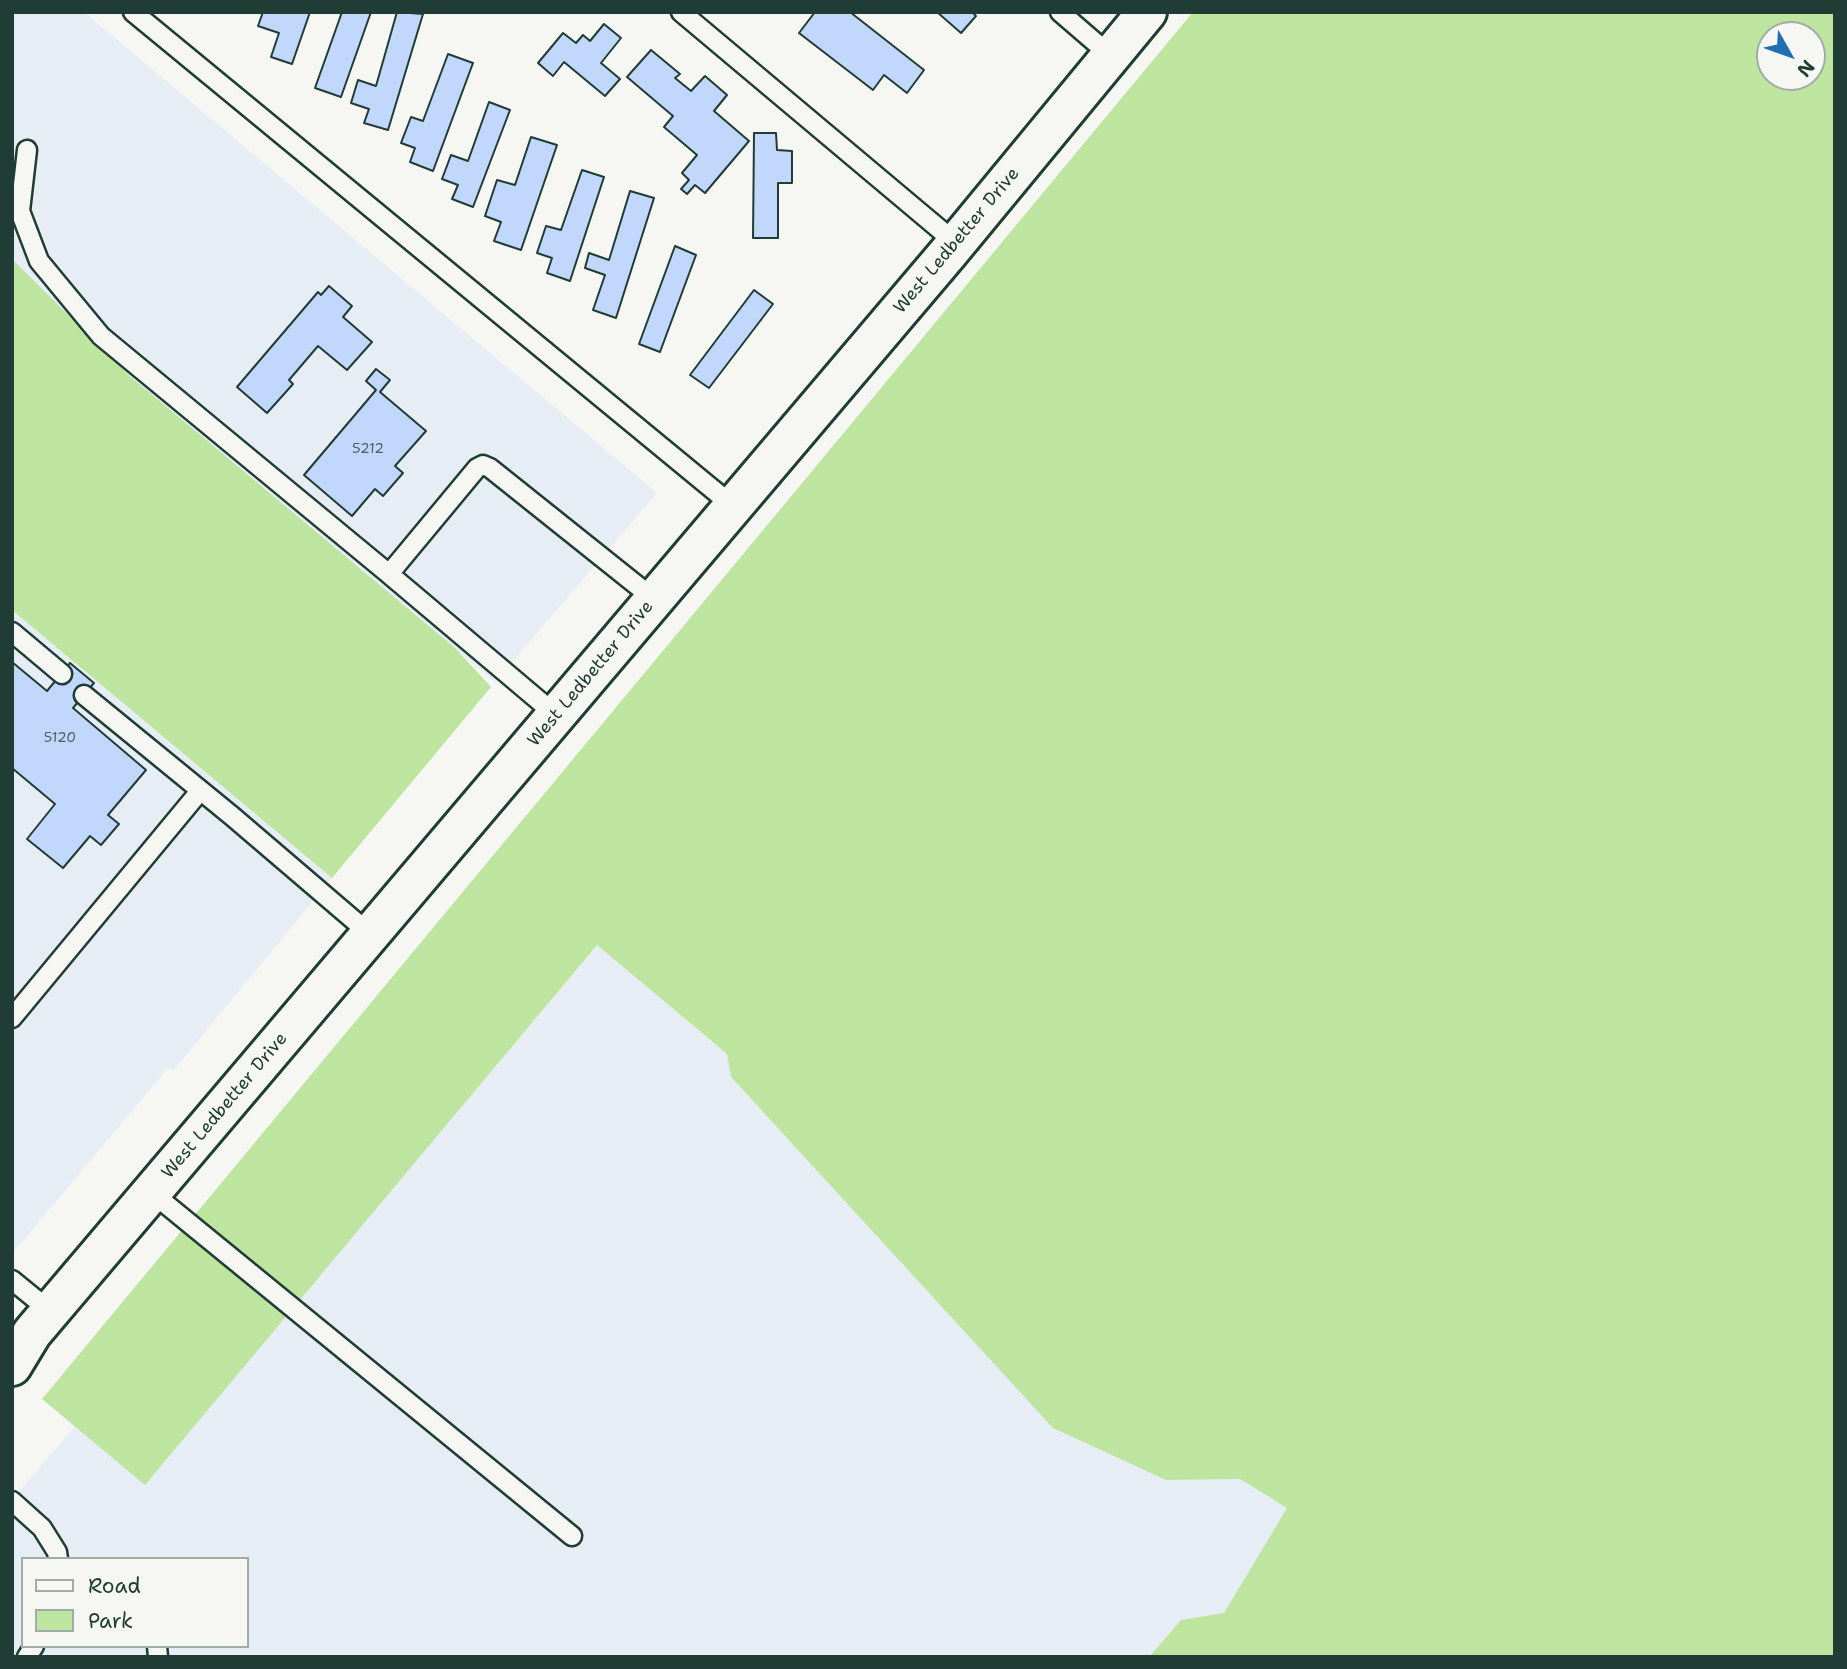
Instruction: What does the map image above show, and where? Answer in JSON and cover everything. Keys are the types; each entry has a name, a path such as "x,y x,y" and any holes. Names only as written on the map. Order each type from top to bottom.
{"street":[{"name":"West Ledbetter Drive","path":"12,1366 32,1331 956,243 1147,12"}],"lane":[{"path":"134,12 733,506"},
{"path":"681,12 956,243"},
{"path":"1060,12 1111,55"},
{"path":"27,149 20,211 39,261 101,336 556,715"},
{"path":"388,574 477,468 484,465 654,599"},
{"path":"12,632 62,674"},
{"path":"84,695 243,824 370,934"},
{"path":"12,1018 200,791"},
{"path":"151,1192 572,1536"},
{"path":"12,1280 32,1331"},
{"path":"12,1501 42,1528 61,1557"}],"shaded area":[{"path":"12,12 84,12 657,493 495,682 131,377 12,259"},
{"path":"12,610 332,878 173,1071 168,1068 12,1254"},
{"path":"597,945 728,1055 731,1078 873,1230 1166,1480 1240,1479 1288,1508 1224,1614 1181,1620 1149,1657 12,1657 12,1500 75,1426 145,1484"}],"green space":[{"path":"1193,12 1835,12 1835,1657 1149,1657 1181,1620 1224,1613 1287,1508 1240,1479 1166,1480 1053,1428 731,1077 727,1054 597,945 145,1485 42,1399"},
{"path":"12,259 131,377 455,648 491,687 332,878 12,610"}],"building":[{"path":"263,12 310,12 292,64 271,57 279,33 258,26"},
{"path":"342,12 371,12 341,97 315,88"},
{"path":"397,12 423,14 388,130 364,123 369,109 351,103 358,80 376,86"},
{"path":"815,12 850,12 924,70 907,93 884,75 873,90 799,33"},
{"path":"937,12 972,12 976,16 961,33"},
{"path":"604,24 621,38 601,63 620,79 605,96 564,62 553,76 538,63 563,33 576,43 583,35 590,41"},
{"path":"651,50 680,74 675,78 691,91 705,76 727,95 714,111 749,141 705,193 695,185 687,194 681,189 689,180 682,173 697,155 664,127 673,116 627,77"},
{"path":"448,54 473,63 433,171 410,162 415,148 401,143 411,117 423,121"},
{"path":"489,102 510,110 473,207 452,199 458,185 442,179 451,155 468,161"},
{"path":"754,133 776,133 777,150 792,151 792,183 778,183 778,238 753,238"},
{"path":"531,137 557,145 521,250 494,241 501,222 485,216 497,180 515,185"},
{"path":"582,170 604,177 570,281 547,273 552,258 537,253 546,226 561,230"},
{"path":"630,191 654,198 616,318 593,310 605,275 585,268 589,253 609,260"},
{"path":"675,246 696,255 660,352 639,344"},
{"path":"329,286 352,306 343,317 372,342 347,370 318,346 289,380 293,384 267,413 237,387 318,292 321,295"},
{"path":"754,290 773,304 709,388 690,375"},
{"path":"376,369 390,380 380,392 426,431 395,466 403,473 383,496 375,489 352,516 304,475 376,390 366,381"},
{"path":"12,662 47,691 70,663 94,683 73,708 146,770 108,815 119,824 101,845 90,836 63,868 27,839 55,804 12,768"}]}
